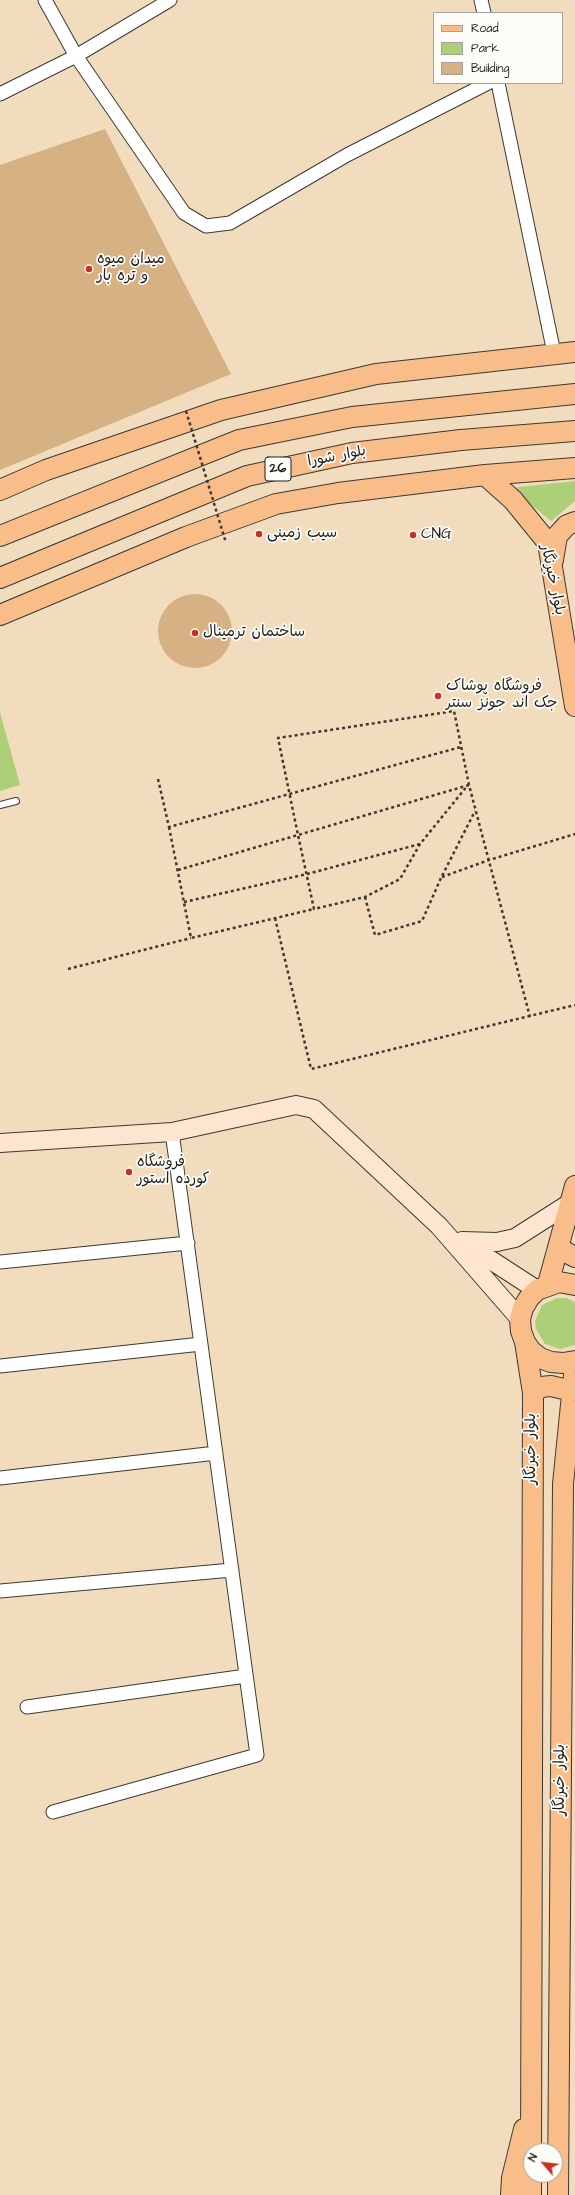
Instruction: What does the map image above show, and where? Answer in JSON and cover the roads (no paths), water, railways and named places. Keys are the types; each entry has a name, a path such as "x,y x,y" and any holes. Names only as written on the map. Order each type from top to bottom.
{"main road":[{"path":"1,487 46,470 216,412 376,374 554,353 575,352"},
{"name":"26","path":"0,536 239,440 352,417 575,394"},
{"name":"بلوار شورا","path":"0,578 247,476 352,453 461,440 575,431"},
{"path":"0,615 186,536 265,507 338,493 485,475 575,468"},
{"name":"بلوار خبرنگار","path":"485,475 513,500 548,543 575,706"},
{"path":"552,569 553,549 557,536 567,525 575,522"},
{"path":"0,601 36,599"},
{"path":"0,1143 172,1132 296,1105 314,1109 439,1226 520,1319 529,1298 542,1287 566,1252 573,1195"},
{"path":"462,1241 497,1242 515,1238 573,1195"},
{"path":"439,1226 542,1287 559,1282 575,1285"},
{"name":"بلوار خبرنگار","path":"520,1319 533,1393 531,2143"},
{"path":"525,1342 536,1354 551,1362 563,1363 575,1361"},
{"name":"بلوار خبرنگار","path":"558,2195 563,1484 575,1366"},
{"path":"533,1393 541,1387 550,1386 572,1391"},
{"path":"511,2195 512,2178 519,2144 531,2106"},
{"path":"531,2183 531,2195"}],"street":[{"path":"45,0 76,56 184,213 206,226 230,223 347,155 486,84"},
{"path":"0,94 76,56 170,0"},
{"path":"481,0 484,12"},
{"path":"498,84 554,353"},
{"path":"52,1812 257,1755 172,1132"},
{"path":"0,1262 188,1243"},
{"path":"0,1366 201,1344"},
{"path":"0,1478 216,1453"},
{"path":"0,1591 232,1570"},
{"path":"27,1707 246,1676"}],"lane":[{"path":"0,805 16,801"}],"place":[{"name":"میدان میوه و تره بار","path":"89,269"},
{"name":"سیب زمینی","path":"259,534"},
{"name":"CNG","path":"413,535"},
{"name":"ساختمان ترمینال","path":"195,633"},
{"name":"فروشگاه پوشاک جک اند جونز سنتر","path":"438,696"},
{"name":"فروشگاه کورده استور","path":"129,1172"}]}
